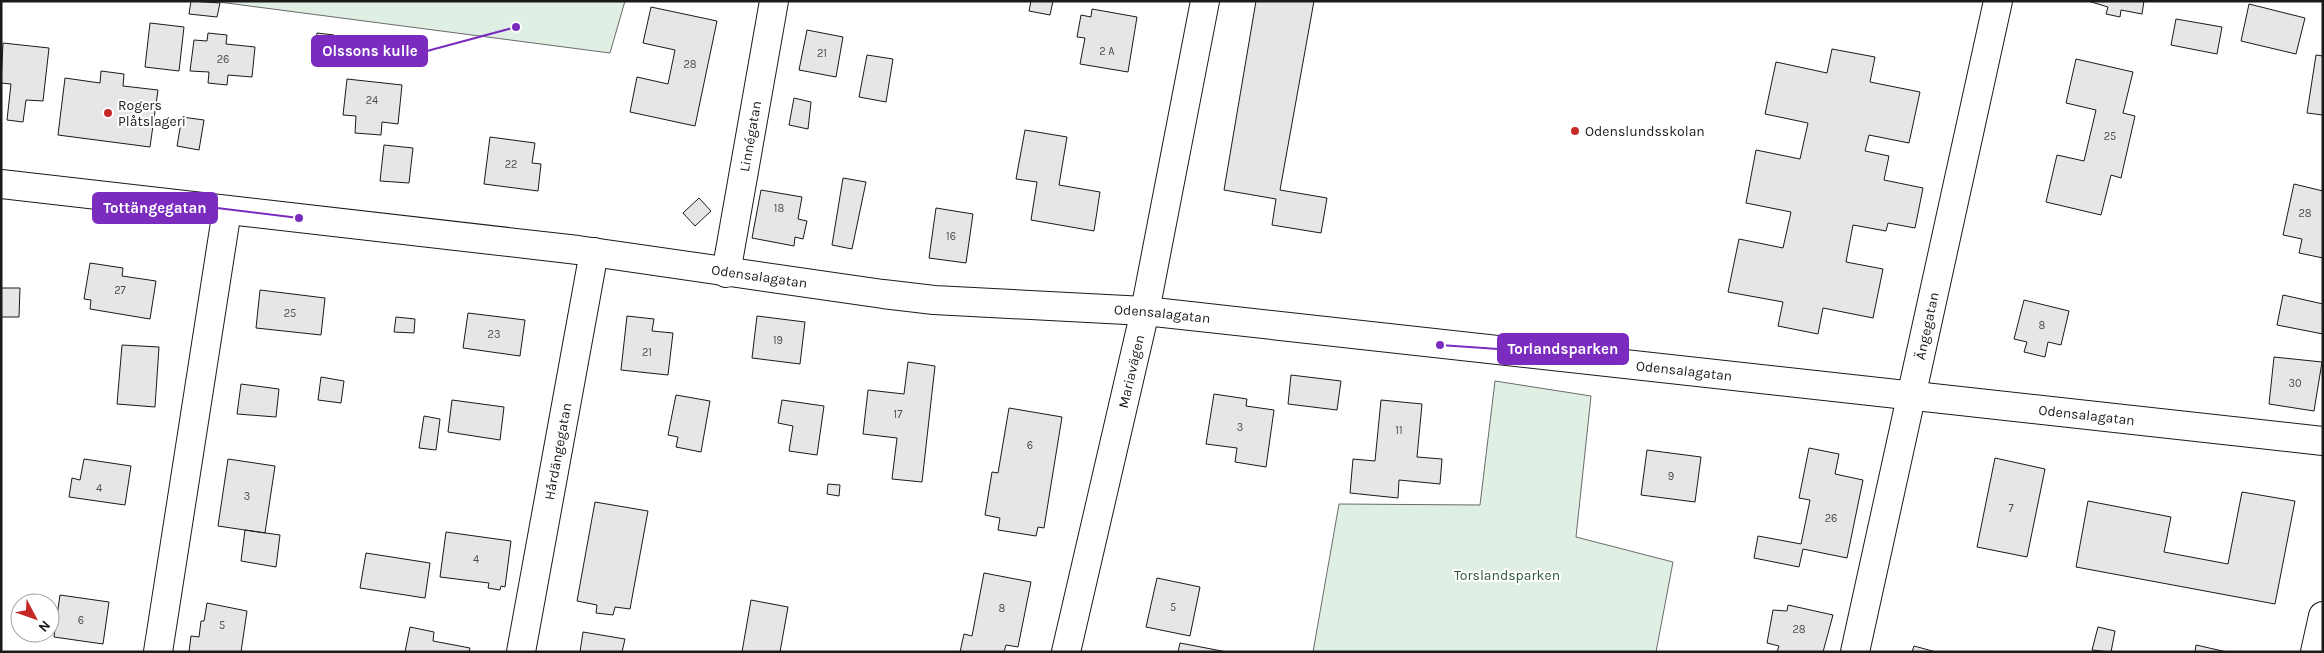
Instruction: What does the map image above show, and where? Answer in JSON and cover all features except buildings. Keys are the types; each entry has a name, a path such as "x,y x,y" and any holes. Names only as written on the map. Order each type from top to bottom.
{"street":[{"name":"Linnégatan","path":"726,272 774,1"},
{"name":"Mariavägen","path":"1066,652 1145,311 1205,1"},
{"name":"Ängegatan","path":"1855,652 1998,1"},
{"name":"Odensalagatan","path":"1,184 594,252 822,287 934,300 1145,311 2323,441"},
{"path":"158,652 226,210"},
{"name":"Hårdängegatan","path":"521,652 594,252"},
{"path":"2315,652 2323,616"}],"green space":[{"path":"211,1 625,1 610,53"},
{"name":"Torslandsparken","path":"1495,381 1591,396 1576,537 1673,562 1656,652 1313,652 1339,504 1480,505"}],"place":[{"name":"Olssons kulle","path":"516,27"},
{"name":"Rogers Plåtslageri","path":"108,113"},
{"name":"Odenslundsskolan","path":"1575,131"},
{"name":"Tottängegatan","path":"299,218"},
{"name":"Torlandsparken","path":"1440,345"}]}
